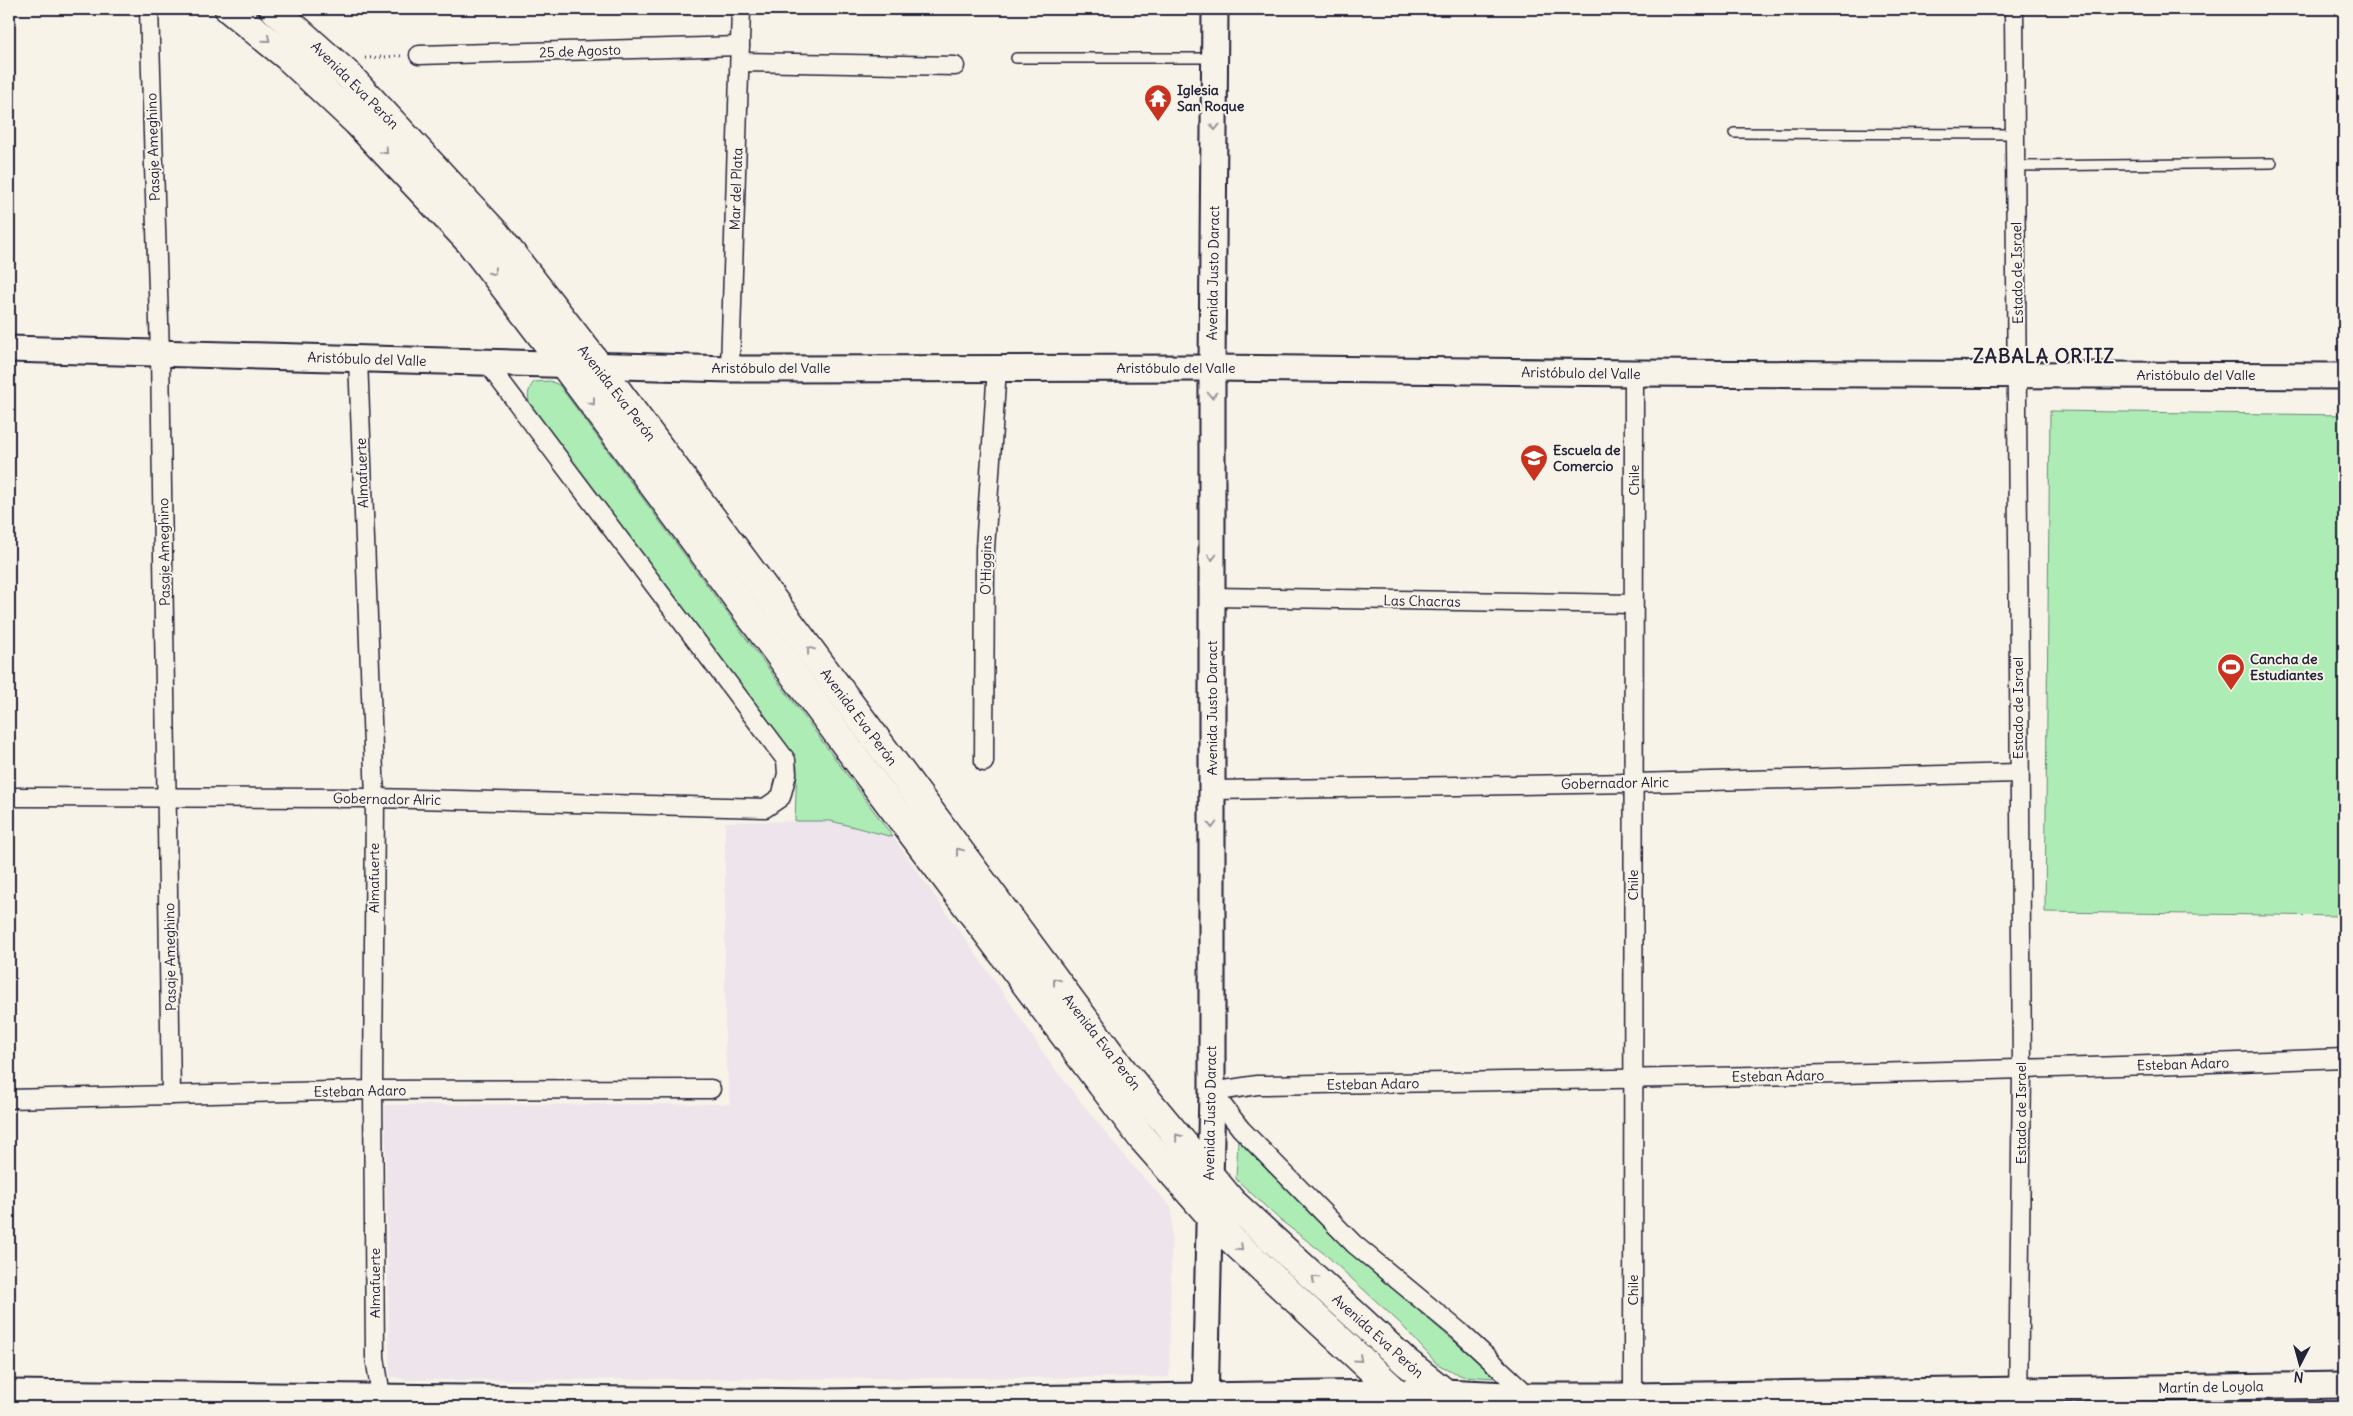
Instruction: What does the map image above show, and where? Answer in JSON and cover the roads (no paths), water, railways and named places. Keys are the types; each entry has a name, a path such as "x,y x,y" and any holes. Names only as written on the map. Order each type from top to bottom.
{"main road":[{"name":"Avenida Eva Perón","path":"229,9 288,57 364,129 470,242 565,366 875,784 1142,1138 1230,1238 1407,1400"},
{"name":"Avenida Eva Perón","path":"274,9 349,76 496,234 598,365 1123,1071 1232,1202 1406,1362 1453,1400"},
{"name":"Avenida Justo Daract","path":"1205,1401 1212,1092 1212,368 1215,9"},
{"name":"Aristóbulo del Valle","path":"9,349 487,364 730,369 1212,368 1634,373 2344,376"},
{"name":"Martín de Loyola","path":"9,1393 382,1402 825,1405 1453,1400 1529,1396 2018,1399 2344,1385"}],"street":[{"name":"Pasaje Ameghino","path":"149,9 160,353 171,1095"},
{"name":"Mar del Plata","path":"730,369 741,9"},
{"name":"Estado de Israel","path":"2014,9 2018,374 2018,773 2022,1070 2018,1399"},
{"name":"25 de Agosto","path":"419,55 740,54 955,66"},
{"name":"Almafuerte","path":"358,359 375,798 373,1090 375,1358 382,1402"},
{"name":"Gobernador Alric","path":"9,797 168,799 375,798 765,808 781,797 787,774 786,760 487,364"},
{"name":"O'Higgins","path":"984,762 985,549 997,368"},
{"name":"Chile","path":"1633,1396 1634,373"},
{"name":"Las Chacras","path":"1212,597 1633,604"},
{"name":"Gobernador Alric","path":"1212,790 1633,783 2018,773"},
{"name":"Esteban Adaro","path":"1212,1092 1257,1085 1634,1080 2022,1070 2344,1058"},
{"name":"Esteban Adaro","path":"9,1098 373,1090 711,1089"},
{"path":"1212,1092 1241,1129 1354,1244 1459,1331 1529,1396"}],"lane":[{"path":"1016,58 1215,58"},
{"path":"1734,134 2016,134"},
{"path":"2016,166 2272,163"}],"place":[{"name":"Iglesia San Roque","path":"1158,122"},
{"name":"Escuela de Comercio","path":"1534,482"},
{"name":"Cancha de Estudiantes","path":"2231,691"}],"district":[{"name":"ZABALA ORTIZ","path":"2044,356"}]}
